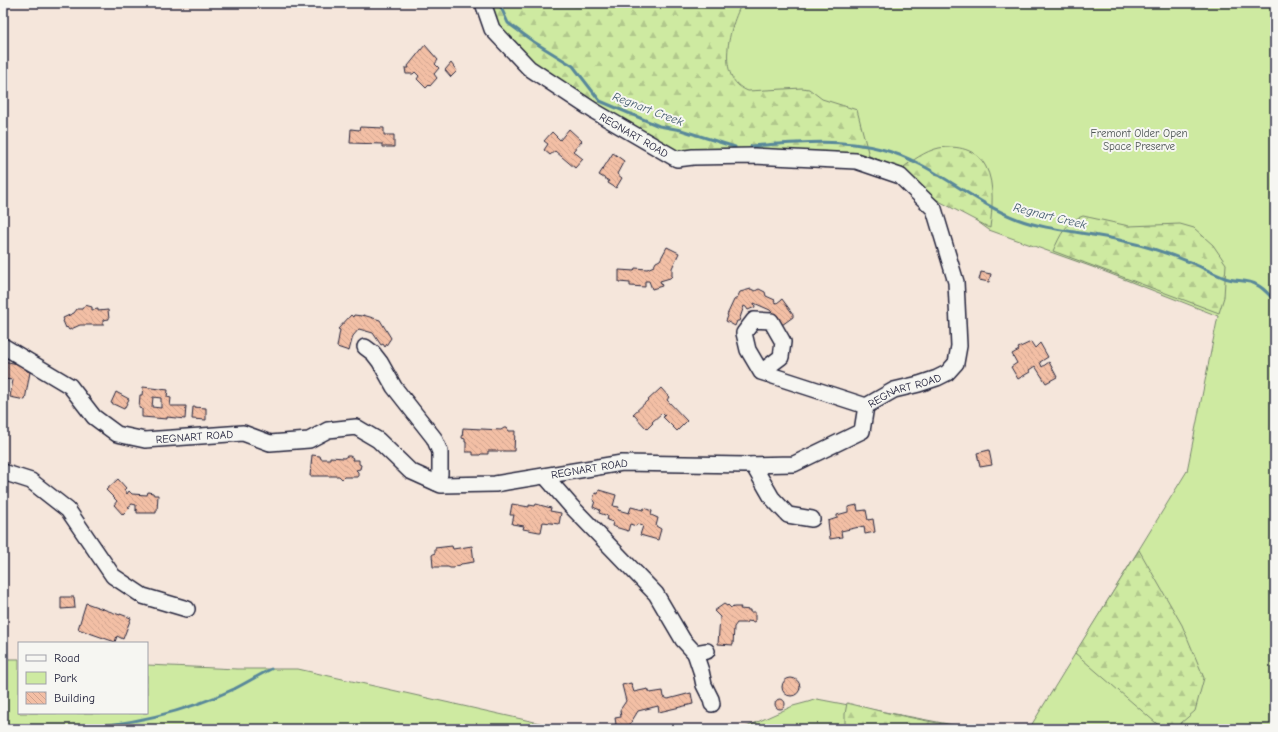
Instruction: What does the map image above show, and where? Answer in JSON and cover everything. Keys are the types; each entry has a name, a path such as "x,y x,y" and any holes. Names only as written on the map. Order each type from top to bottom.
{"street":[{"name":"REGNART ROAD","path":"3,346 70,386 94,417 117,434 145,440 243,433 270,443 309,440 328,430 356,427 378,440 410,471 441,484 495,484 622,463 794,464 862,431 866,406 894,390 937,378 947,373 956,363 960,346 956,282 934,208 900,176 856,161 754,156 693,157 677,159 594,111 529,68 492,29 483,3"},
{"path":"365,347 374,353 394,387 434,438 440,452 440,474 437,483"},
{"path":"761,372 866,406"},
{"path":"753,464 772,498 788,515 812,519"},
{"path":"3,472 31,480 68,510 113,576 143,596 187,609"},
{"path":"545,476 571,506 656,594 683,640 701,652 701,671 704,686 712,704"}],"green space":[{"path":"480,3 742,3 733,25 728,51 728,64 731,75 737,84 748,91 802,88 809,89 822,99 857,110 869,156 901,169 934,149 953,147 972,152 986,167 991,181 992,197 990,228 899,180 855,163 665,157 529,72"},
{"name":"Fremont Older Open Space Preserve","path":"489,3 1275,3 1275,729 1029,729 1187,471 1218,316 1098,269 989,230 904,168 901,169"},
{"path":"1083,216 1129,226 1180,224 1194,228 1213,245 1226,264 1224,297 1219,313 1053,251 1068,225 1077,218"},
{"path":"1139,550 1182,625 1204,678 1195,711 1174,729 1163,729 1075,653"},
{"path":"3,657 18,659 18,714 148,714 148,665 237,669 298,669 566,729 3,729"},
{"path":"817,699 974,729 742,729 793,706"},
{"path":"847,703 888,713 967,729 845,729"}],"building":[{"path":"425,45 438,60 435,64 439,68 434,74 437,78 430,86 429,85 426,88 417,79 419,76 415,72 413,74 406,74 405,68 409,68 408,66"},
{"path":"451,63 457,71 451,77 445,70"},
{"path":"360,127 384,128 384,135 394,135 394,147 382,147 382,144 350,143 351,129 359,130"},
{"path":"569,129 582,141 573,151 583,159 575,168 555,151 550,155 544,150 548,144 544,141 552,132 560,140"},
{"path":"613,153 624,161 617,174 622,178 616,188 608,183 609,181 599,175"},
{"path":"667,247 679,253 672,268 672,276 660,281 662,286 652,289 649,281 645,281 645,287 630,286 630,283 619,282 619,270 634,271 635,268 647,269 654,266 656,262 660,260"},
{"path":"981,272 991,274 989,282 979,280"},
{"path":"751,289 755,291 759,289 765,292 766,296 775,300 774,302 777,303 782,299 793,314 793,317 782,325 770,310 754,303 755,307 748,310 744,306 739,321 737,321 735,326 726,321 727,315 734,300 740,292"},
{"path":"85,305 92,307 92,310 108,310 109,319 103,320 103,325 80,325 69,330 67,327 66,328 63,318 74,313 77,309 82,309"},
{"path":"351,315 353,317 354,315 363,315 380,320 391,338 385,347 383,344 381,345 373,333 359,329 353,336 349,351 337,347 340,330 338,329"},
{"path":"1031,342 1035,348 1040,343 1048,357 1040,362 1042,367 1049,362 1057,377 1046,383 1035,366 1029,370 1030,372 1018,379 1011,367 1017,363 1012,354 1019,350 1018,348"},
{"path":"3,361 23,365 27,371 30,372 25,400 10,397 13,380 4,379"},
{"path":"143,387 168,390 167,397 171,398 170,406 186,406 185,419 142,417 142,409 139,408 140,395 142,395","holes":["153,397 161,398 161,408 152,407"]},
{"path":"661,388 669,397 667,400 687,421 677,431 663,417 665,416 662,413 647,429 633,414"},
{"path":"116,392 129,399 124,409 111,403"},
{"path":"193,407 206,408 206,420 192,419"},
{"path":"463,428 501,430 507,428 509,431 515,431 514,451 488,451 488,454 480,455 473,455 473,452 466,452 466,442 465,439 462,438"},
{"path":"989,450 992,465 980,467 977,453"},
{"path":"312,455 320,456 321,459 330,459 330,457 344,458 350,456 353,458 352,460 359,460 359,464 361,465 360,469 356,470 358,472 358,477 344,477 342,479 339,476 310,476"},
{"path":"118,479 126,488 124,490 127,494 129,491 132,494 147,495 148,492 158,495 156,513 137,513 136,505 132,504 123,515 114,505 117,501 106,490"},
{"path":"599,490 616,495 613,506 619,507 618,510 629,513 631,507 643,510 644,508 652,511 651,515 658,518 656,526 661,529 658,540 640,535 643,526 637,524 636,526 630,524 628,531 612,526 613,522 607,520 608,516 599,513 600,510 593,507 595,493 598,494"},
{"path":"512,504 529,507 529,505 535,506 536,504 551,508 550,511 561,513 559,524 543,522 541,532 523,529 524,526 512,524 514,515 510,515"},
{"path":"857,505 858,511 866,510 868,520 873,519 875,532 865,534 864,526 841,531 842,537 830,539 828,521 837,518 837,515 848,512 848,507"},
{"path":"452,546 453,549 472,546 474,562 461,564 454,568 433,567 432,555 435,553 435,548"},
{"path":"61,597 74,597 75,608 61,609"},
{"path":"86,603 131,618 123,639 117,636 115,642 78,629"},
{"path":"724,604 731,608 741,607 740,609 755,612 755,622 747,621 747,623 737,623 734,627 733,645 718,644 720,617 714,611"},
{"path":"791,678 797,681 800,687 797,693 791,696 785,693 782,687 785,681"},
{"path":"631,683 634,692 648,689 650,693 663,691 664,697 668,699 691,693 693,704 659,712 658,706 638,711 627,729 614,729 613,726 616,724 615,718 621,717 620,710 626,701 622,685"},
{"path":"778,699 782,699 784,700 784,708 778,709 775,706 775,702"}],"waterway":[{"name":"Regnart Creek","path":"499,3 508,23 534,42 573,66 600,101 659,126 681,130 735,147"},
{"name":"Regnart Creek","path":"751,146 832,142 849,143 881,149 917,163 982,202 1017,219 1055,229 1110,238 1158,250 1225,278 1253,283 1267,292 1275,301"},
{"path":"65,729 130,722 172,712 214,698 271,669"},
{"path":"3,727 46,729"}]}
